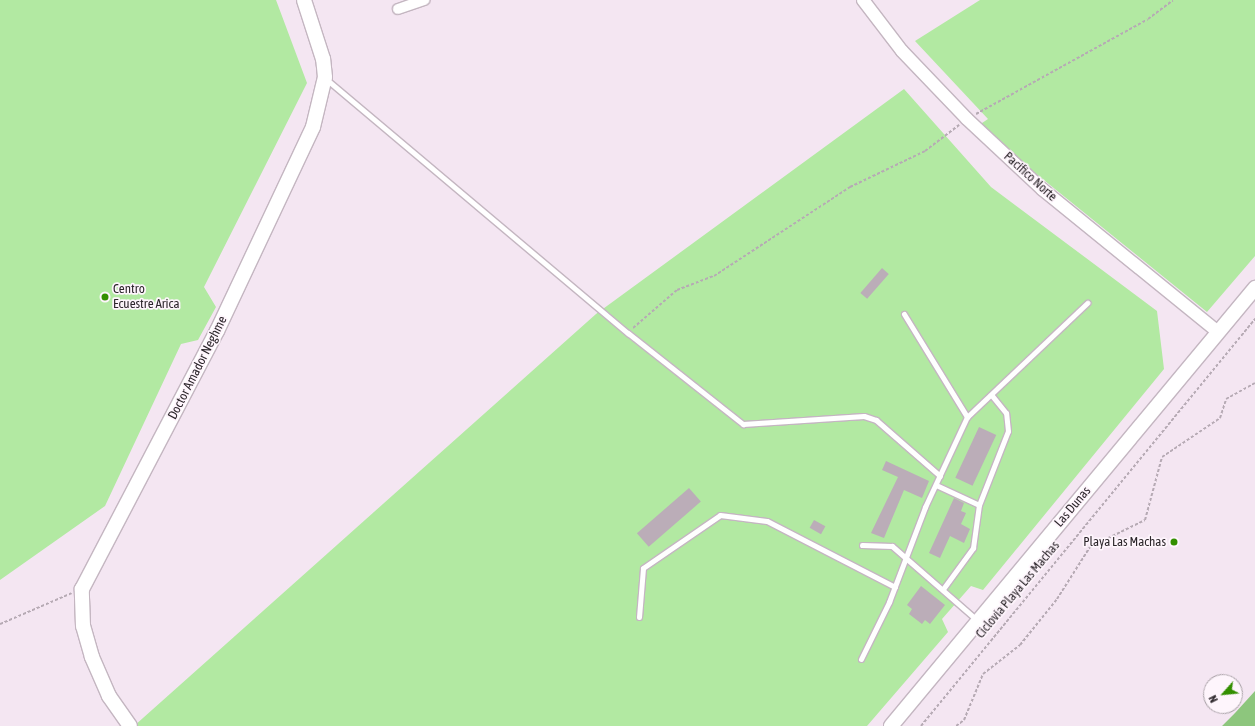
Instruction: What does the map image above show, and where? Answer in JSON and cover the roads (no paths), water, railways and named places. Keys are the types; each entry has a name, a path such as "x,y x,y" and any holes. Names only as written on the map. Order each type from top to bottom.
{"main road":[{"name":"Doctor Amador Neghme","path":"130,726 109,696 92,657 83,626 82,589 220,324 313,126 325,78 323,59 304,0"},
{"name":"Las Dunas","path":"891,726 979,622 1255,288"}],"street":[{"path":"398,10 424,0"},
{"name":"Pacífico Norte","path":"863,0 902,51 967,120 1042,189 1218,332"}],"lane":[{"path":"325,78 628,333 743,424 864,416 876,420 940,476"},
{"path":"861,659 895,587 904,554 967,417 992,396 1087,303"},
{"path":"904,314 967,417"},
{"path":"943,589 973,548 979,505 1008,431 1006,413 992,396"},
{"path":"936,485 979,505"},
{"path":"639,617 644,568 720,515 767,521 895,587"},
{"path":"862,545 892,546 904,554 979,622"}],"place":[{"name":"Centro Ecuestre Arica","path":"105,297"},
{"name":"Playa Las Machas","path":"1174,542"}]}
